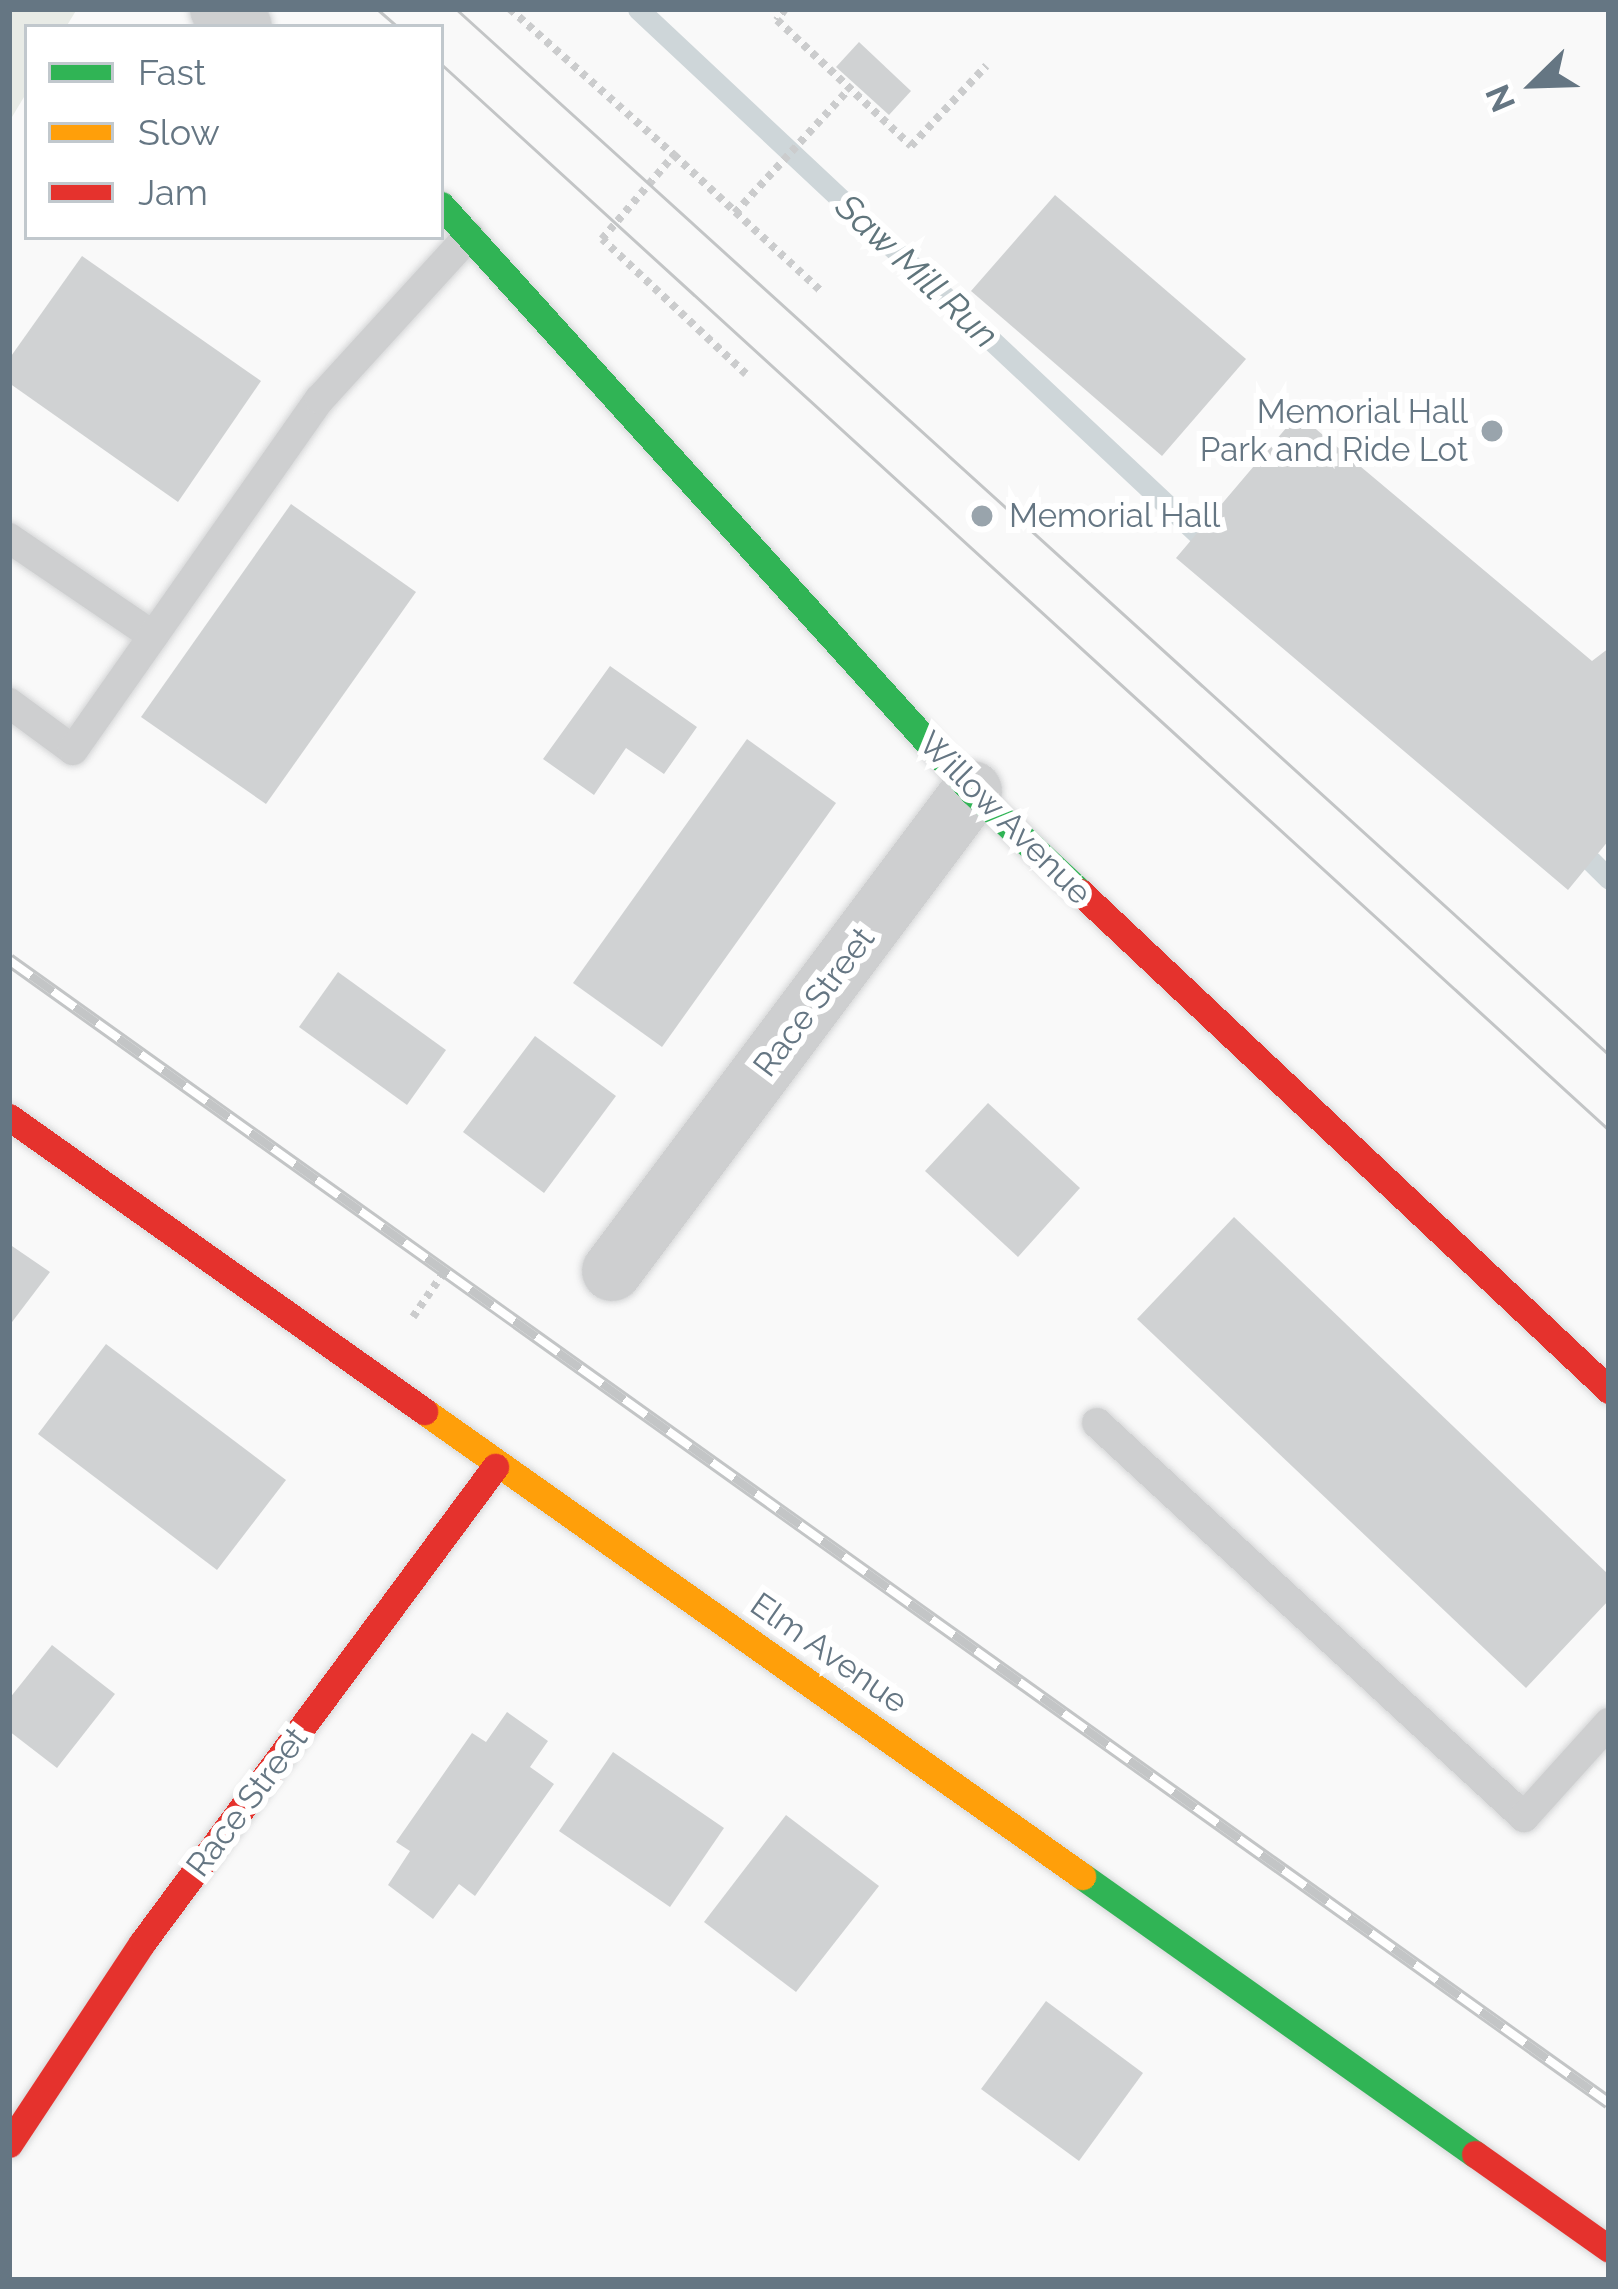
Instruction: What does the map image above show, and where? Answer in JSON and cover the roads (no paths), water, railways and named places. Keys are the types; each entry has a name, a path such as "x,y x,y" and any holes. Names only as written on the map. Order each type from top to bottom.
{"street":[{"name":"Willow Avenue","path":"444,208 972,791 1609,1390"},
{"name":"Race Street","path":"612,1271 972,791"},
{"name":"Elm Avenue","path":"9,1117 496,1466 1609,2249"},
{"name":"Race Street","path":"9,2144 142,1943 496,1466"}],"lane":[{"path":"9,703 73,750 320,399 469,236"},
{"path":"9,538 153,636"},
{"path":"1097,1424 1524,1817 1609,1723"}],"waterway":[{"name":"Saw Mill Run","path":"638,9 1197,533"},
{"name":"Saw Mill Run","path":"1591,861 1609,879"}],"tram line":[{"path":"377,9 394,24"},
{"path":"456,9 1609,1055"},
{"path":"444,67 1609,1130"}],"railway":[{"path":"9,960 1609,2103"}],"place":[{"name":"Memorial Hall Park and Ride Lot","path":"1492,431"},
{"name":"Memorial Hall","path":"982,516"}]}
